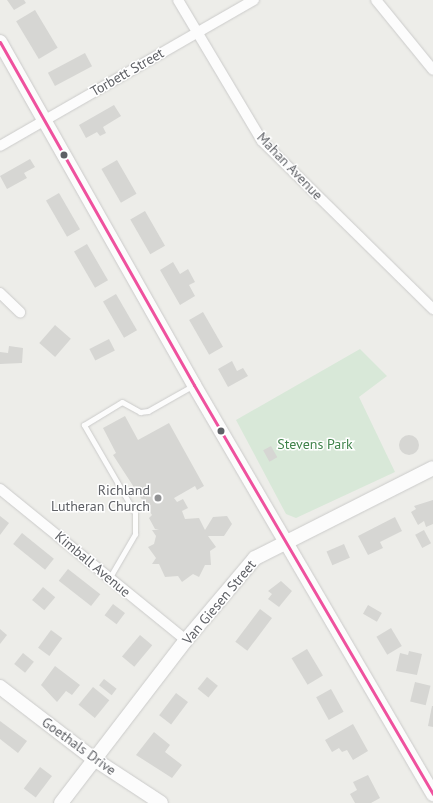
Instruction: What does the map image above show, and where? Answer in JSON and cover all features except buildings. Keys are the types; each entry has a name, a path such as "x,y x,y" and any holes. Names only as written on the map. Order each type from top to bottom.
{"main road":[{"path":"0,42 194,385 433,794"},
{"name":"Van Giesen Street","path":"61,803 186,640 248,565 286,541 433,468"},
{"name":"Goethals Drive","path":"0,687 94,759 161,803"}],"street":[{"name":"Mahan Avenue","path":"178,0 262,141 433,309"},
{"name":"Torbett Street","path":"0,146 254,0"},
{"path":"376,0 433,70"},
{"path":"0,293 20,312"},
{"name":"Kimball Avenue","path":"0,489 186,640"}],"lane":[{"path":"110,577 135,534 135,513 84,425 122,402 144,412 194,385"}],"green space":[{"name":"Stevens Park","path":"360,349 387,376 359,397 395,472 296,518 286,514 236,420"}],"transit line":[{"path":"0,42 194,385 433,794"}],"place":[{"name":"Richland Lutheran Church","path":"158,498"}]}
